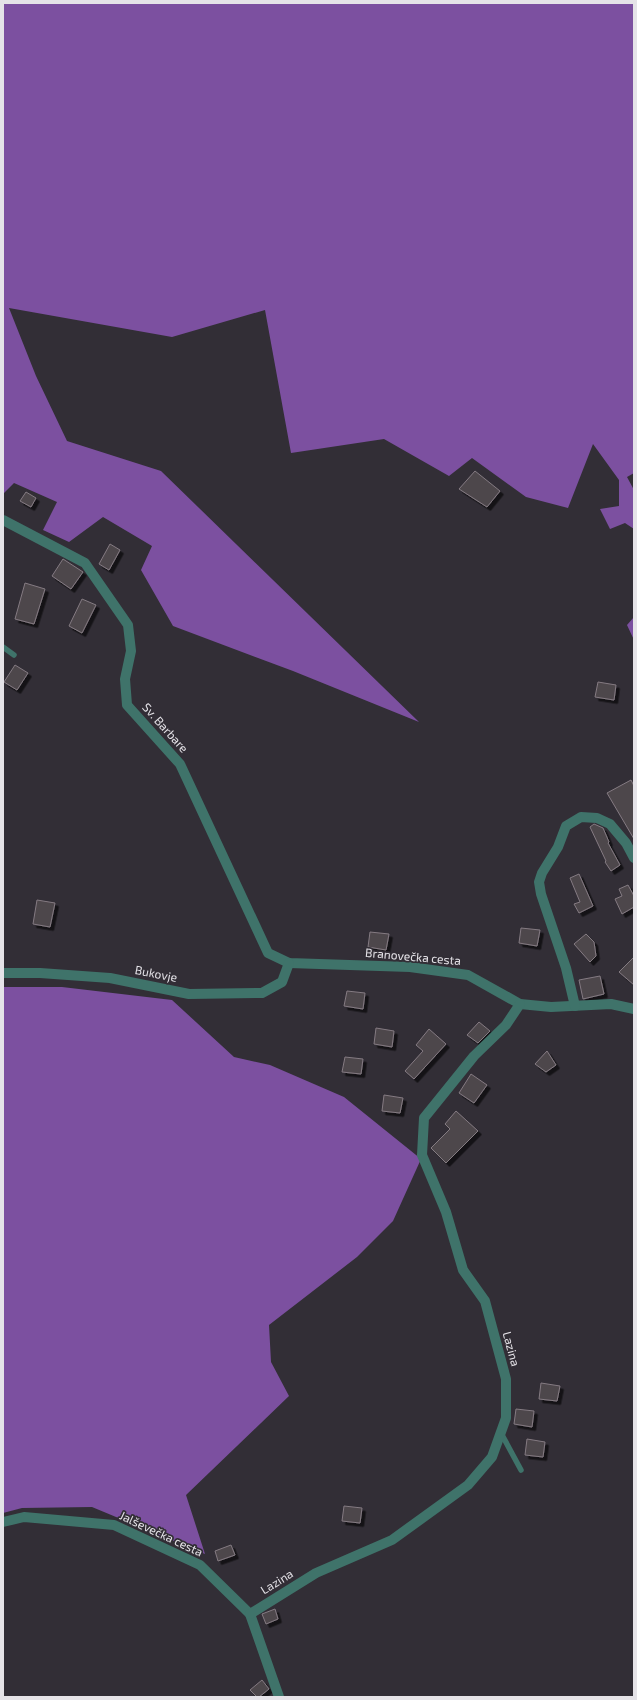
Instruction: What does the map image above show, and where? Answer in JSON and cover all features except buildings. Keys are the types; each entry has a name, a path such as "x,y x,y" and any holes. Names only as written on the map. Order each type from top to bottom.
{"street":[{"name":"Sv. Barbare","path":"3,520 85,563 128,625 131,651 125,678 126,705 180,764 268,953 289,964"},
{"path":"575,1006 564,961 541,894 539,882 542,873 558,847 566,826 581,816 597,818 610,824 626,843 634,858"},
{"name":"Bukovje","path":"3,973 40,973 110,978 189,994 262,993 282,982 289,964"},
{"name":"Branovečka cesta","path":"289,964 410,967 468,975 520,1004 551,1007 611,1004 634,1009"},
{"name":"Lazina","path":"250,1614 316,1573 392,1540 468,1486 492,1457 502,1433 506,1418 506,1379 485,1301 463,1270 446,1212 422,1155 424,1118 474,1056 506,1025 520,1004"},
{"name":"Jalševečka cesta","path":"3,1522 24,1517 114,1525 200,1565 250,1614 278,1697"}],"lane":[{"path":"3,647 14,655"},
{"path":"502,1433 521,1470"}],"shaded area":[{"path":"3,3 634,3 634,473 627,477 634,490 634,529 625,523 610,529 600,509 619,506 619,480 593,444 568,508 526,497 472,458 449,476 384,439 291,453 265,310 172,337 9,308 36,376 67,441 161,471 419,722 293,671 173,626 141,570 152,546 103,517 69,542 43,530 57,502 14,483 3,494"},
{"path":"634,617 634,640 627,625"},
{"path":"3,987 62,987 172,1000 234,1057 270,1065 344,1097 421,1159 393,1221 357,1257 269,1325 271,1362 289,1396 186,1495 205,1554 92,1507 22,1508 3,1513"}]}
